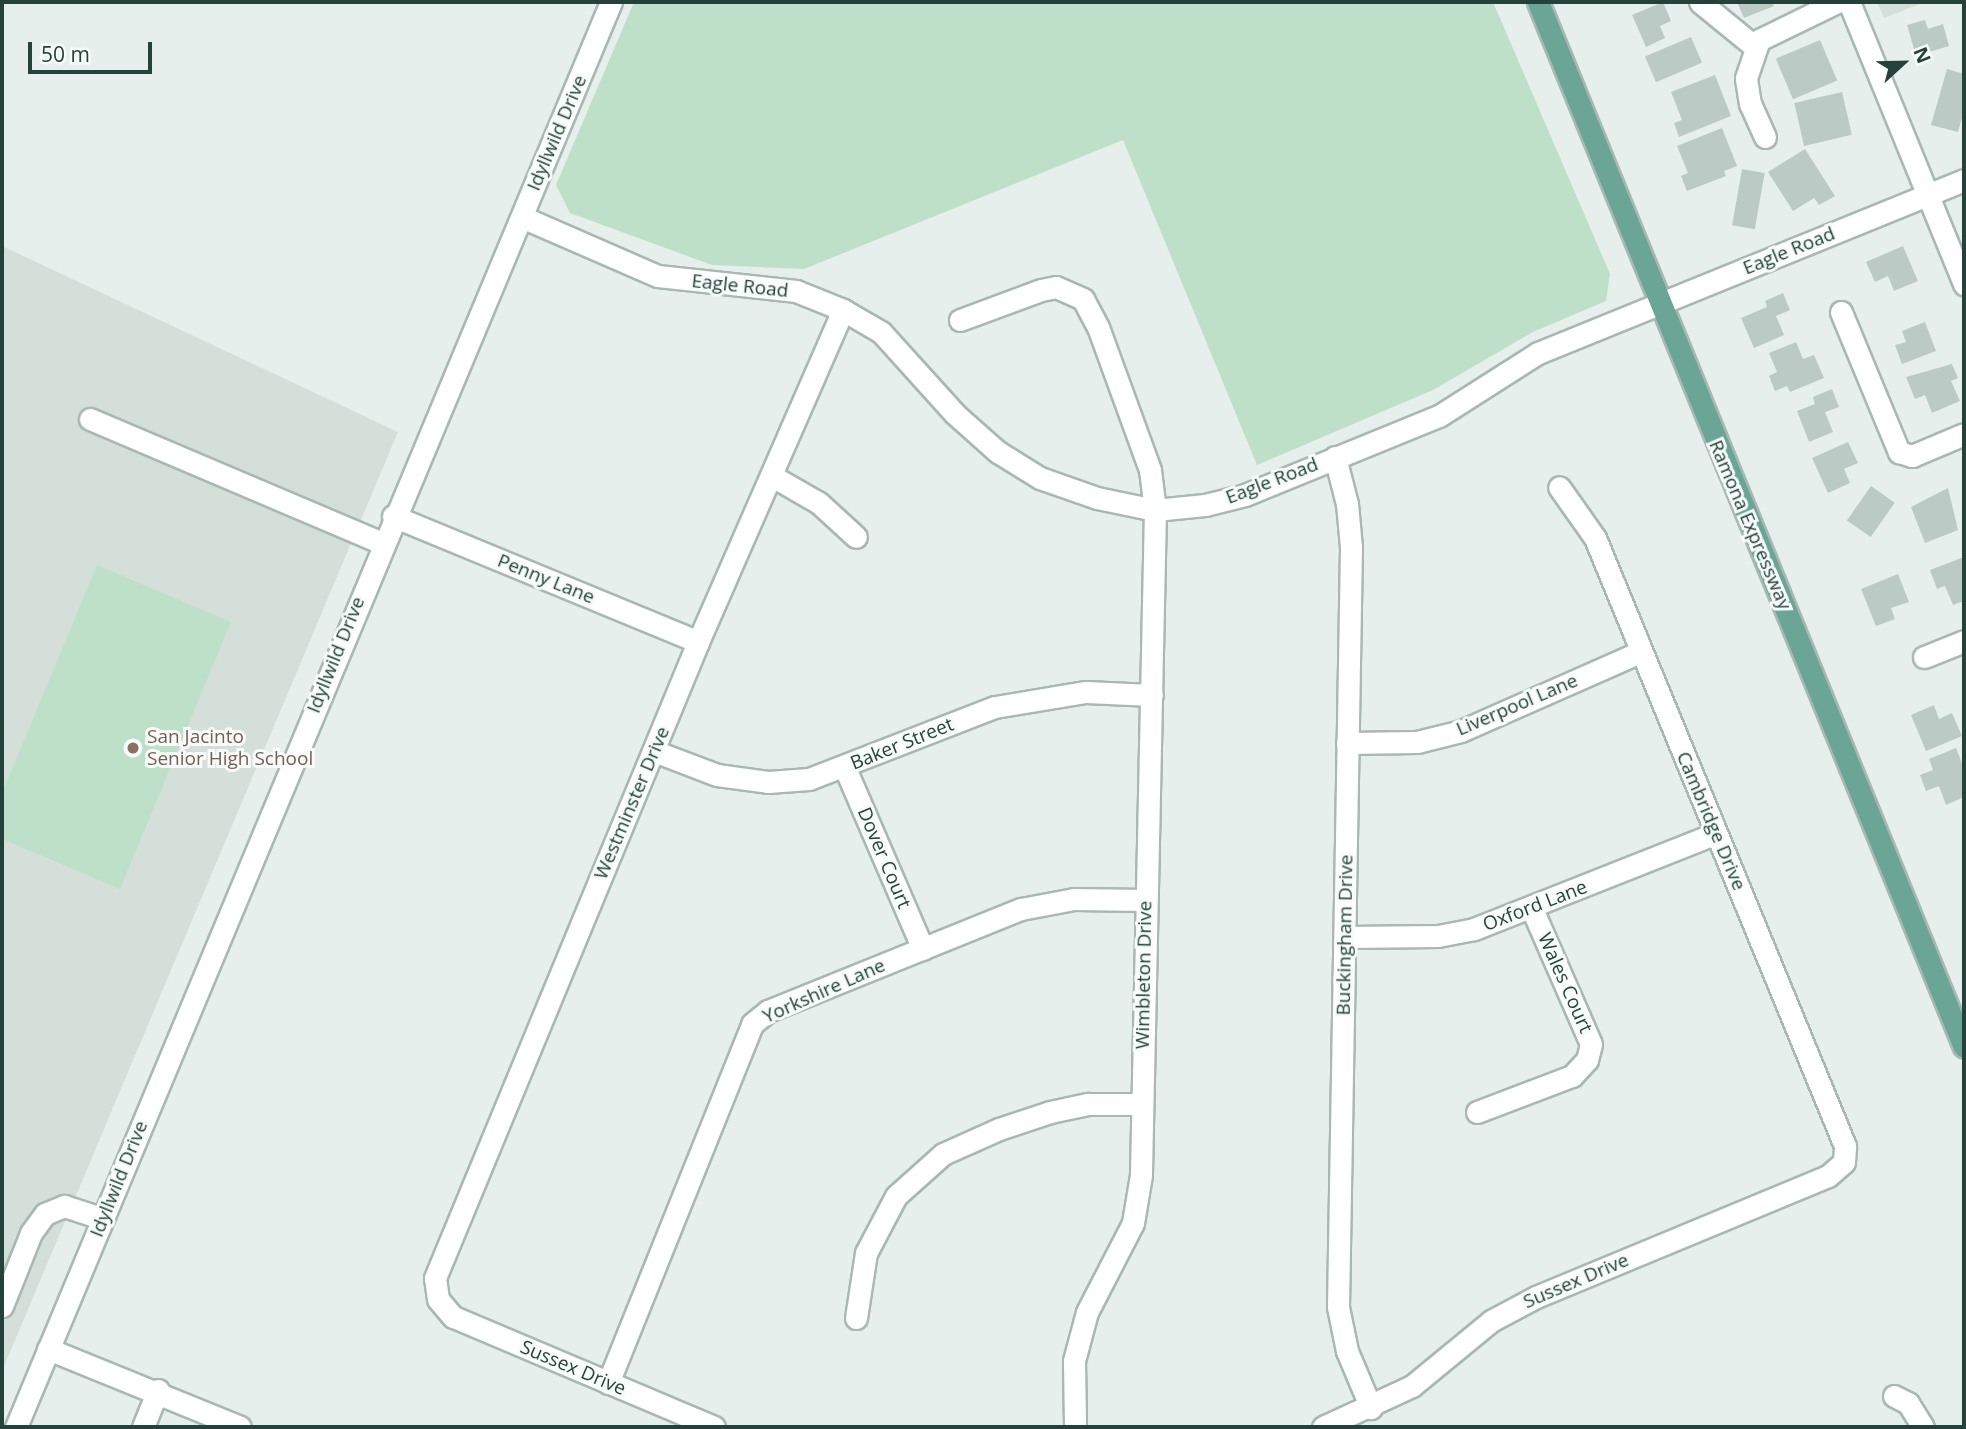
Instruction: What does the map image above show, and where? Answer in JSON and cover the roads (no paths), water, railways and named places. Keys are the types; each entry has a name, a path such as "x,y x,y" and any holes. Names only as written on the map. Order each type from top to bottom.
{"main road":[{"name":"Ramona Expressway","path":"1538,2 1658,304 1964,1047"}],"street":[{"name":"Idyllwild Drive","path":"16,1427 393,516 522,218 611,2"},
{"path":"1700,2 1755,47"},
{"path":"1765,137 1747,90 1748,68 1755,47 1763,36 1837,2"},
{"path":"1849,2 1964,284"},
{"name":"Eagle Road","path":"522,218 659,276 796,291 843,310 881,332 955,414 998,452 1040,478 1097,498 1155,510 1245,495 1438,416 1538,354 1964,180"},
{"name":"Wimbleton Drive","path":"960,320 1041,289 1056,287 1083,299 1098,327 1150,470 1155,510 1141,1175 1133,1223 1087,1312 1074,1361 1075,1427"},
{"name":"Westminster Drive","path":"438,1299 435,1278 698,642 843,310"},
{"path":"1841,312 1895,443 1905,456 1964,434"},
{"path":"90,419 382,543"},
{"name":"Buckingham Drive","path":"1335,457 1347,504 1351,547 1338,1307 1347,1351 1371,1408"},
{"path":"772,476 819,503 856,537"},
{"name":"Cambridge Drive","path":"1559,487 1595,538 1845,1146 1844,1162"},
{"name":"Penny Lane","path":"393,516 698,642"},
{"path":"1924,657 1964,641"},
{"name":"Liverpool Lane","path":"1347,743 1417,742 1461,731 1640,652"},
{"name":"Baker Street","path":"654,751 717,775 768,782 809,779 845,768 995,707 1039,696 1086,692 1152,695"},
{"name":"Dover Court","path":"845,768 923,949"},
{"name":"Oxford Lane","path":"1345,937 1438,936 1532,909 1716,833"},
{"name":"Yorkshire Lane","path":"608,1383 752,1024 768,1012 1021,909 1074,899 1146,900"},
{"name":"Wales Court","path":"1477,1112 1572,1076 1587,1060 1591,1044 1532,909"},
{"path":"856,1318 866,1253 878,1230 897,1196 943,1154 999,1129 1050,1112 1088,1104 1141,1104"},
{"name":"Sussex Drive","path":"1322,1427 1371,1408 1412,1386 1491,1321 1536,1297 1828,1176 1844,1162"},
{"path":"2,1306 36,1223 45,1214 64,1206 102,1218"},
{"name":"Sussex Drive","path":"438,1299 453,1317 714,1427"},
{"path":"48,1349 158,1390 240,1427"},
{"path":"143,1427 158,1390"},
{"path":"1894,1396 1908,1403 1923,1427"}],"place":[{"name":"San Jacinto Senior High School","path":"133,748"}]}
